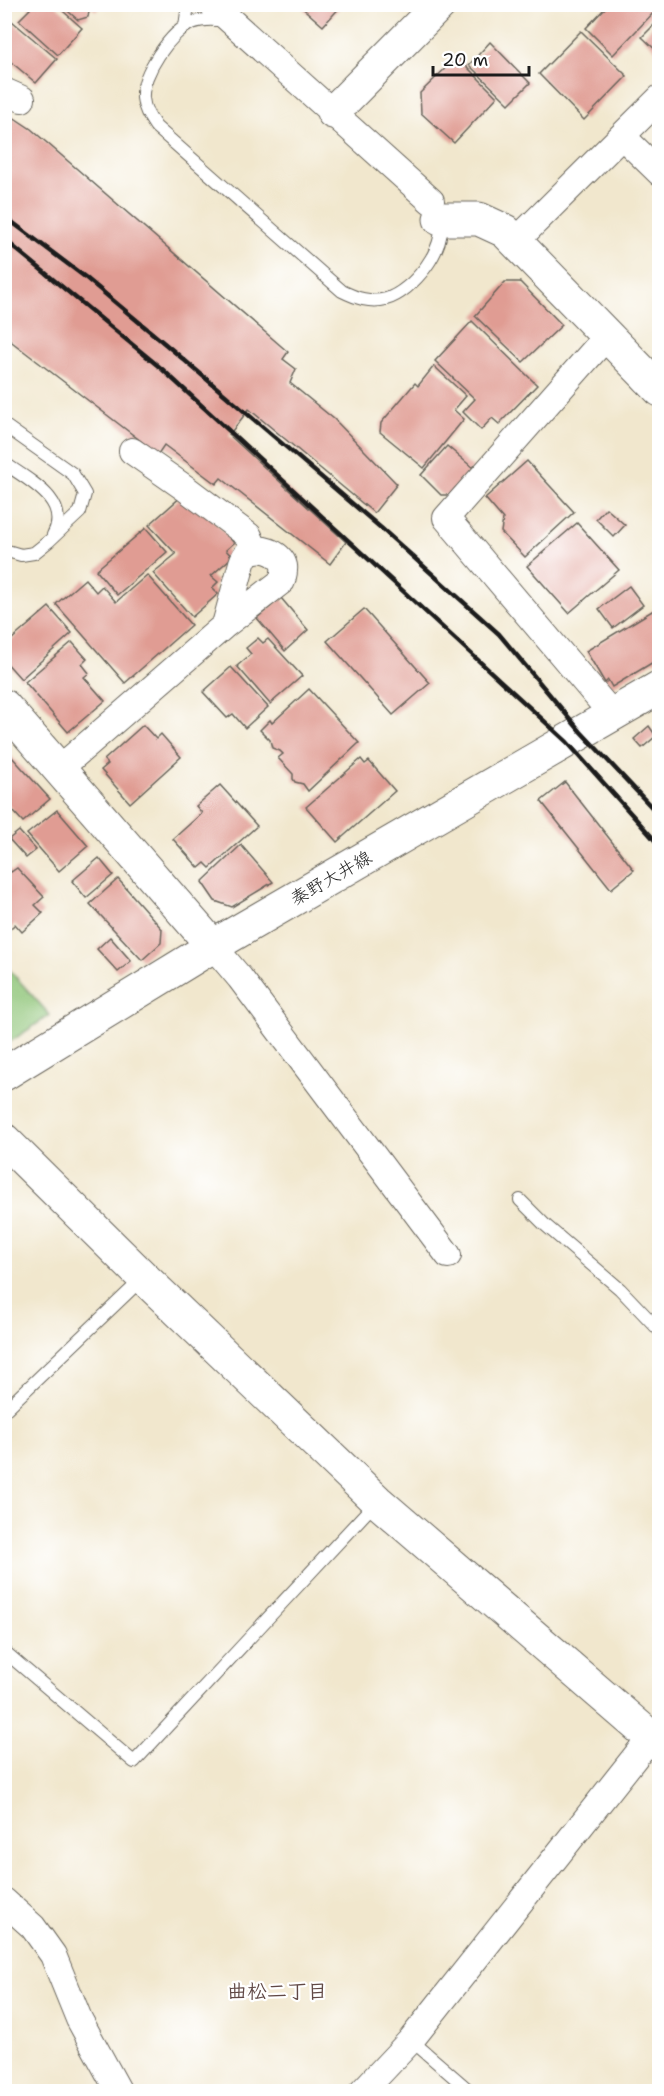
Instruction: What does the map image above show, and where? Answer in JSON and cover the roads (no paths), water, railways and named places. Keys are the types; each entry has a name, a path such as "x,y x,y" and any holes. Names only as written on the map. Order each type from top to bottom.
{"street":[{"path":"212,4 333,112 435,210 479,219 505,231 660,390"},
{"path":"333,112 440,4"},
{"path":"516,241 660,98"},
{"path":"622,136 660,173"},
{"path":"607,336 446,518 612,714"},
{"path":"132,451 249,536 255,550"},
{"path":"59,768 225,626 282,581 284,567 280,558 262,549 247,555 242,563 225,626"},
{"name":"秦野大井線","path":"4,1074 213,946 660,687"},
{"path":"4,706 240,978 448,1255"},
{"path":"4,1140 376,1501 655,1741 411,2040 362,2091"},
{"path":"4,1901 33,1927 53,1955 80,2019 119,2091"}],"lane":[{"path":"185,27 188,4"},
{"path":"232,22 205,20 191,23 155,60 148,72 143,98 146,112 156,127 342,291 358,298 374,301 388,299 399,293 417,277 431,260 441,238 442,225 435,210"},
{"path":"4,425 73,474 85,494 80,512 34,553 21,555 4,550"},
{"path":"4,463 53,501 58,519 56,530 50,541"},
{"path":"520,1200 544,1224 620,1289 658,1328"},
{"path":"4,1411 143,1277"},
{"path":"4,1651 134,1762 376,1501"},
{"path":"411,2040 471,2091"}],"railway":[{"path":"4,216 85,277 176,353 381,528 499,634 581,732 660,816"},
{"path":"4,239 162,369 567,742 660,846"}],"district":[{"name":"曲松二丁目","path":"277,1991"}]}
